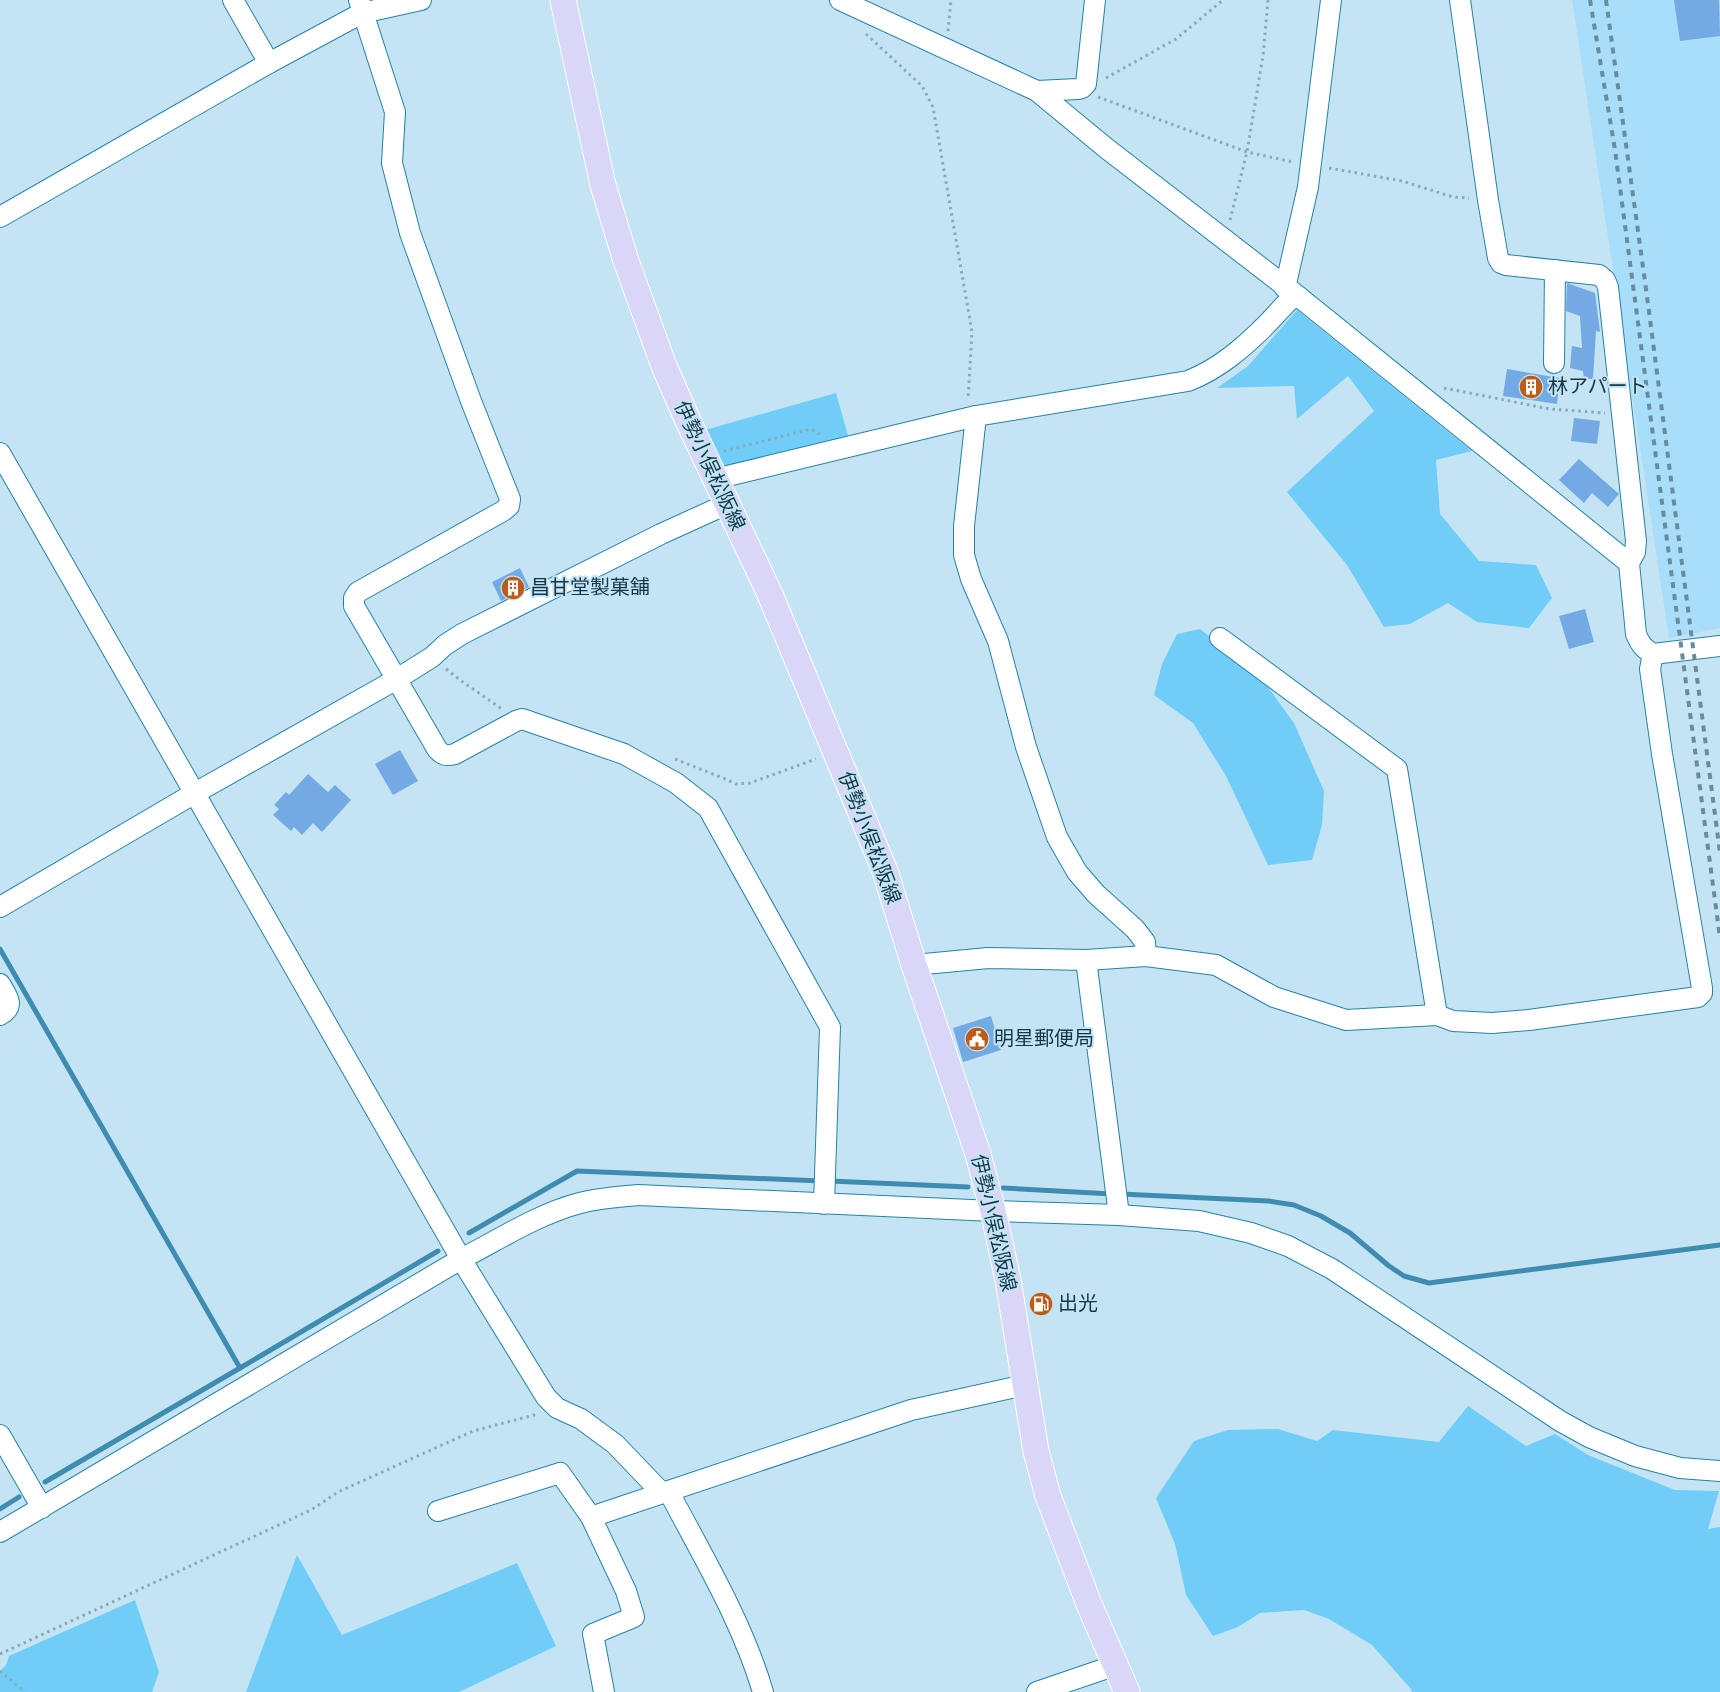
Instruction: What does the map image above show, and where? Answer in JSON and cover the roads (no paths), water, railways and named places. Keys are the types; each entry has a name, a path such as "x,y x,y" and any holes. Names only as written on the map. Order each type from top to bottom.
{"main road":[{"name":"伊勢小俣松阪線","path":"563,0 603,185 626,261 664,366 704,456 769,592 885,871 914,965 978,1154 993,1211 1008,1280 1036,1451 1048,1496 1089,1604 1127,1692"}],"street":[{"path":"233,0 269,63"},
{"path":"0,217 269,63 360,6 421,0"},
{"path":"1037,91 1082,88 1086,84 1095,0"},
{"path":"715,479 973,417 1188,381 1202,376 1226,360 1244,346 1291,299 1312,165 1331,0"},
{"path":"1460,0 1498,258 1501,263 1524,268 1600,275 1608,287 1636,540 1635,552 1629,563 1636,634 1639,643 1645,650 1653,654 1720,646"},
{"path":"844,2 1037,91 1106,148 1292,292 1629,563"},
{"path":"360,6 396,112 392,163 410,233 470,401 510,499 509,506 503,511 358,592 354,598 354,606 441,754 447,756 455,754 516,721 522,720 624,754 676,783 708,808 830,1027 824,1198"},
{"path":"1554,363 1556,270"},
{"path":"973,417 964,526 964,555 971,579 998,641 1026,747 1058,837 1077,872 1096,894 1135,928 1145,942 1146,956"},
{"path":"0,453 461,1260 546,1397 558,1408 581,1419 614,1444 666,1493 711,1569 754,1662 763,1692"},
{"path":"0,907 195,793 397,679 432,657 445,645 483,623 652,538 727,504"},
{"path":"1220,638 1397,770 1436,1015"},
{"path":"914,965 988,958 1086,960 1146,956 1216,965 1274,996 1346,1020 1436,1015 1452,1021 1492,1023 1529,1020 1698,996 1702,993 1654,703 1650,669 1653,654"},
{"path":"1086,960 1117,1201"},
{"path":"0,984 10,1004 8,1009 0,1015"},
{"path":"0,1532 461,1260 531,1222 581,1202 609,1197 638,1195 824,1198 993,1211 1117,1201 1251,1233 1288,1246 1332,1269 1560,1421 1589,1437 1635,1456 1680,1468 1720,1471"},
{"path":"591,1518 911,1410 1025,1385"},
{"path":"0,1434 42,1508"},
{"path":"438,1511 560,1473 591,1518 626,1591 634,1617 593,1634 604,1692"},
{"path":"1037,1692 1116,1666"}],"waterway":[{"path":"0,949 240,1368 438,1251"},
{"path":"469,1233 577,1171 821,1181"},
{"path":"830,1181 968,1187"},
{"path":"1003,1188 1112,1194"},
{"path":"1121,1194 1269,1201 1294,1205 1321,1216 1350,1233 1389,1266 1404,1276 1429,1283 1720,1245"},
{"path":"45,1482 240,1368"},
{"path":"0,1509 19,1497"}],"railway":[{"path":"1590,0 1615,150 1720,938"},
{"path":"1606,0 1720,853"}],"place":[{"name":"林アパート","path":"1531,387"},
{"name":"昌甘堂製菓舗","path":"513,588"},
{"name":"明星郵便局","path":"977,1039"},
{"name":"出光","path":"1041,1304"}]}
